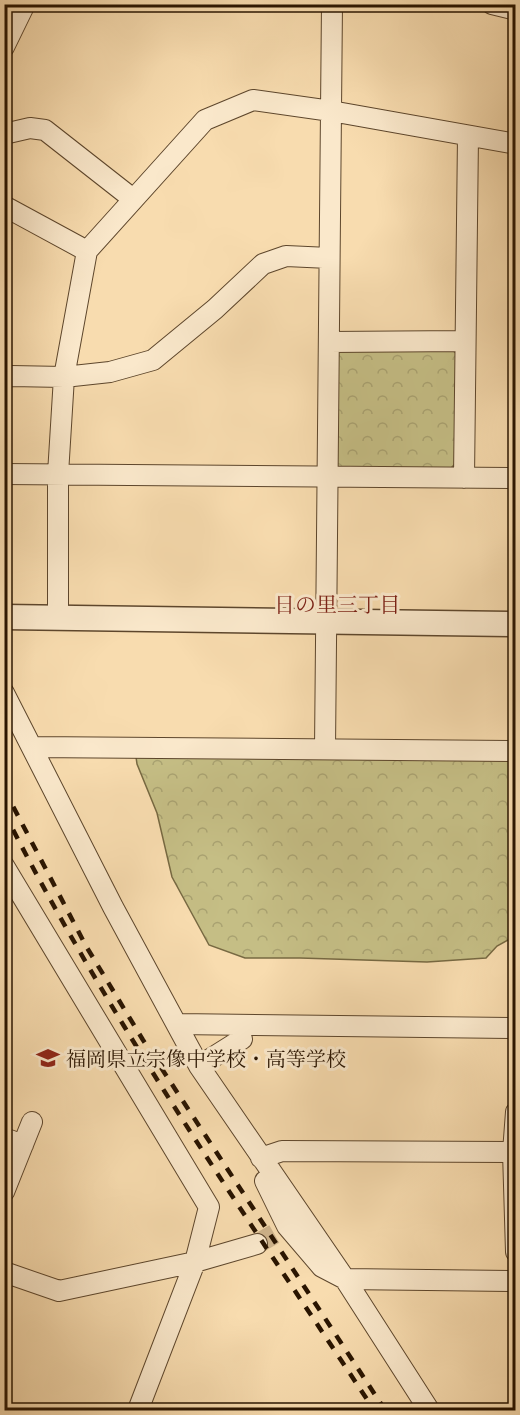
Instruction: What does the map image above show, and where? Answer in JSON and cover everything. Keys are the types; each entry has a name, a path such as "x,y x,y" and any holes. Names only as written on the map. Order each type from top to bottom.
{"street":[{"path":"4,46 25,4"},
{"path":"325,748 332,4"},
{"path":"492,4 516,10"},
{"path":"58,617 58,474 64,377 87,251 205,120 253,100 331,111 516,144"},
{"path":"4,134 30,128 45,130 133,199"},
{"path":"464,478 468,136"},
{"path":"4,206 87,251"},
{"path":"4,378 11,376 64,377 110,372 153,360 215,309 264,264 286,256 328,258"},
{"path":"329,342 465,341"},
{"path":"4,474 516,478"},
{"path":"4,617 516,624"},
{"path":"4,693 113,907 199,1066 345,1279 429,1410"},
{"path":"32,747 516,751"},
{"path":"4,866 209,1207 195,1262 138,1410"},
{"path":"177,1024 516,1028"},
{"path":"199,1066 242,1039"},
{"path":"516,1112 514,1152 516,1252"},
{"path":"4,1192 14,1142 32,1122"},
{"path":"514,1152 282,1151 261,1158 257,1167 282,1229 322,1267 345,1279 516,1281"},
{"path":"4,1272 59,1291 195,1262 257,1244"}],"green space":[{"path":"342,346 451,349 458,355 455,464 449,470 340,470 333,462 335,354"},
{"path":"136,757 515,759 515,936 497,946 486,958 427,962 245,958 209,945 172,877 157,813"}],"tunnel":[{"path":"257,1244 276,1233"}],"railway":[{"path":"4,789 86,946 143,1040 385,1410"},
{"path":"4,812 45,890 134,1042 228,1190 374,1410"}],"place":[{"name":"福岡県立宗像中学校・高等学校","path":"48,1058"}],"district":[{"name":"日の里三丁目","path":"337,604"}]}
